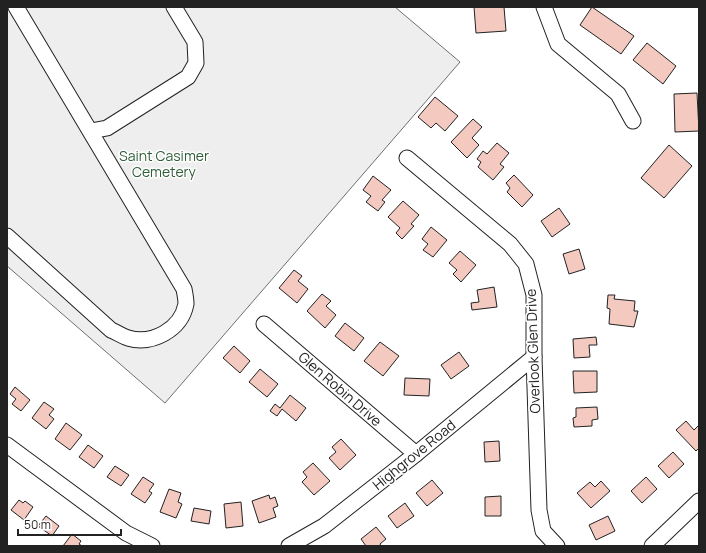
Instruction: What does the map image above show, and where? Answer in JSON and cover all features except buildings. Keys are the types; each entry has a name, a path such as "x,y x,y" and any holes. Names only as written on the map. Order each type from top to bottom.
{"street":[{"path":"7,236 111,330 128,338 145,340 166,332 182,317 186,303 184,289 16,7"},
{"path":"91,131 107,128 188,77 196,63 195,42 174,7"},
{"path":"544,7 558,44 618,94 633,121"},
{"name":"Overlook Glen Drive","path":"407,158 510,244 526,264 534,295 534,356 539,510 544,531 557,546"},
{"name":"Glen Robin Drive","path":"264,324 416,454"},
{"name":"Highgrove Road","path":"289,546 324,526 416,454 534,356"},
{"path":"7,445 126,533 152,546"},
{"path":"652,546 699,501"}],"green space":[{"name":"Saint Casimer Cemetery","path":"7,7 395,7 460,62 165,403 7,266"}]}
